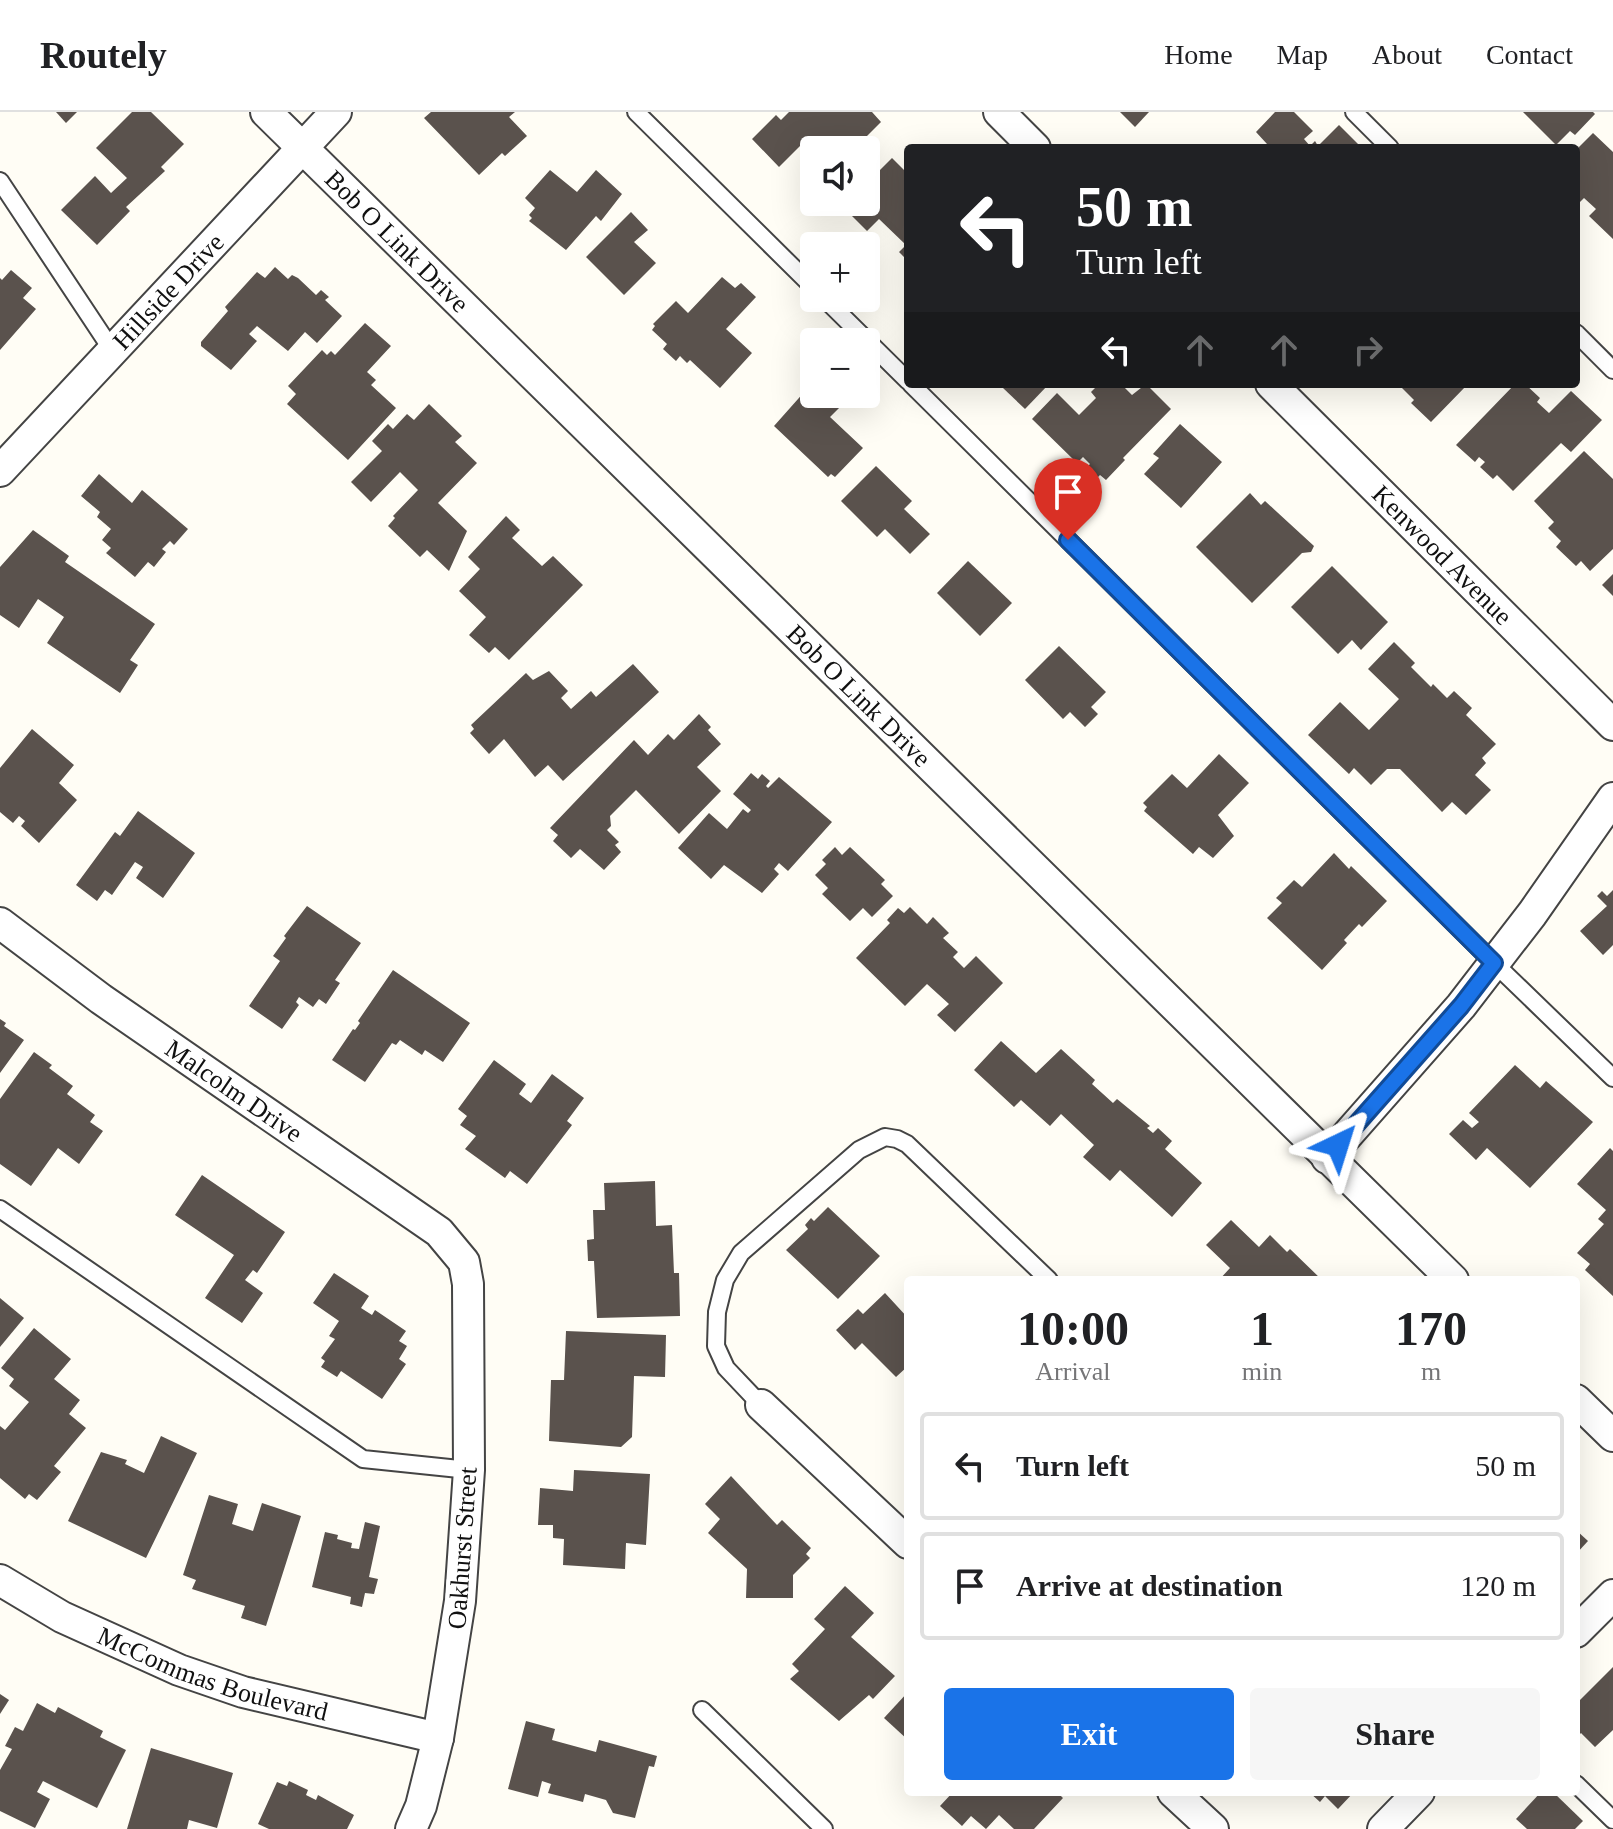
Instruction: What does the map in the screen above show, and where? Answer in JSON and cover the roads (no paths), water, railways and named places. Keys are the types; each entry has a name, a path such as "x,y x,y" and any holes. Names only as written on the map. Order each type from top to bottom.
{"street":[{"name":"Bob O Link Drive","path":"266,112 1449,1276"},
{"name":"Hillside Drive","path":"0,471 336,112"},
{"path":"999,112 1031,144"},
{"name":"Kenwood Avenue","path":"1275,388 1613,725"},
{"path":"1327,1158 1461,1006 1613,798"},
{"name":"Malcolm Drive","path":"0,923 101,999 439,1232 464,1262"},
{"name":"Oakhurst Street","path":"411,1829 421,1806 438,1738 460,1601 469,1470 468,1284 464,1262"},
{"path":"1580,1404 1613,1436"},
{"path":"761,1405 904,1539"},
{"name":"McCommas Boulevard","path":"0,1580 62,1617 179,1670 243,1692 438,1738"},
{"path":"1580,1628 1613,1595"},
{"path":"1177,1796 1213,1829"},
{"path":"1383,1829 1415,1796"}],"lane":[{"path":"636,112 800,274"},
{"path":"1354,112 1386,144"},
{"path":"0,181 112,350"},
{"path":"838,312 904,378"},
{"path":"1580,337 1613,370"},
{"path":"914,388 1613,1078"},
{"path":"761,1405 726,1368 716,1346 717,1312 725,1280 741,1253 859,1150 885,1137 907,1144 1045,1276"},
{"path":"0,1209 363,1459 469,1470"},
{"path":"702,1710 824,1829"},
{"path":"1580,1788 1613,1820"}]}
